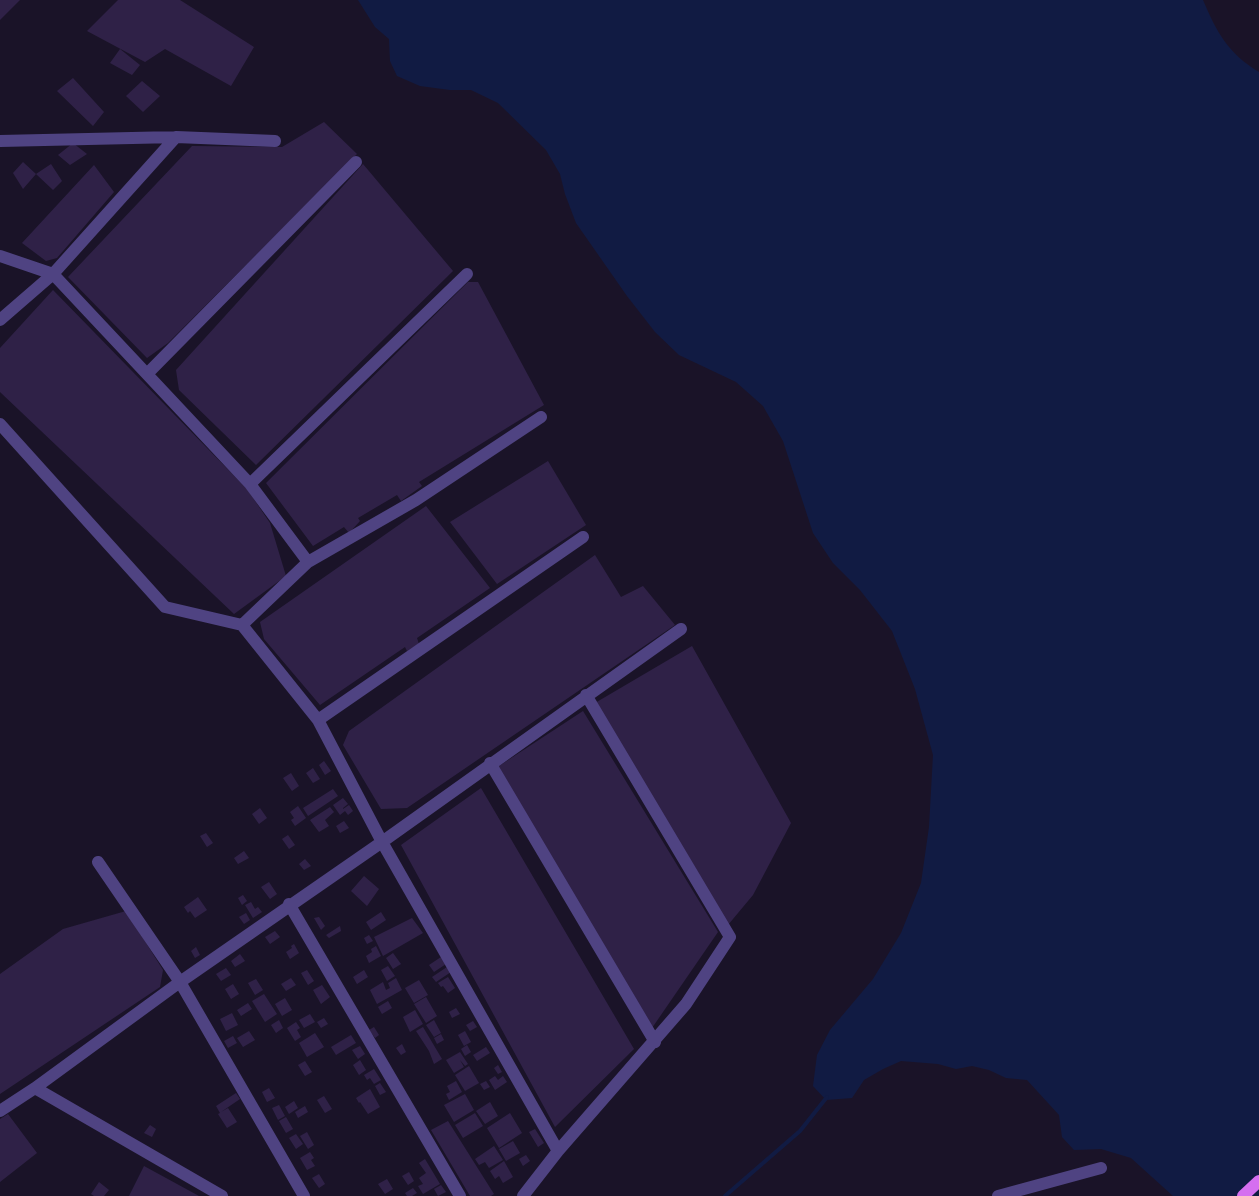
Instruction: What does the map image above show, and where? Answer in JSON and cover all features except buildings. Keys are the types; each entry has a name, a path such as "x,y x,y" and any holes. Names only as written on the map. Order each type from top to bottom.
{"main road":[{"path":"1243,1196 1259,1181"}],"street":[{"path":"0,320 53,274 176,137"},
{"path":"0,141 176,137 275,141"},
{"path":"147,374 356,162"},
{"path":"0,256 53,274 250,484 308,562"},
{"path":"250,484 467,274"},
{"path":"242,625 308,562 416,500 542,417"},
{"path":"0,424 165,607 242,625 318,720 382,842 558,1151"},
{"path":"318,720 583,537"},
{"path":"0,1111 35,1088 289,904 382,842 490,763 681,629"},
{"path":"523,1196 558,1151 655,1042 686,1004 730,937 586,695"},
{"path":"490,763 655,1042"},
{"path":"98,862 180,982 304,1196"},
{"path":"289,904 460,1196"},
{"path":"35,1088 222,1196"},
{"path":"998,1196 1101,1168"}],"water":[{"path":"358,0 1203,0 1213,22 1231,50 1259,72 1259,1196 1173,1196 1131,1158 1101,1149 1074,1150 1062,1137 1059,1115 1027,1080 1006,1078 989,1070 972,1066 956,1069 938,1064 901,1061 864,1080 852,1098 826,1100 813,1086 817,1055 830,1030 873,979 901,933 921,883 929,827 933,755 915,689 892,631 860,590 833,563 813,533 783,441 763,406 736,382 679,355 655,332 627,296 576,223 560,174 546,150 498,103 471,90 450,90 420,86 397,76 390,61 389,39 375,27"}],"waterway":[{"path":"725,1196 800,1131 827,1097"}]}
